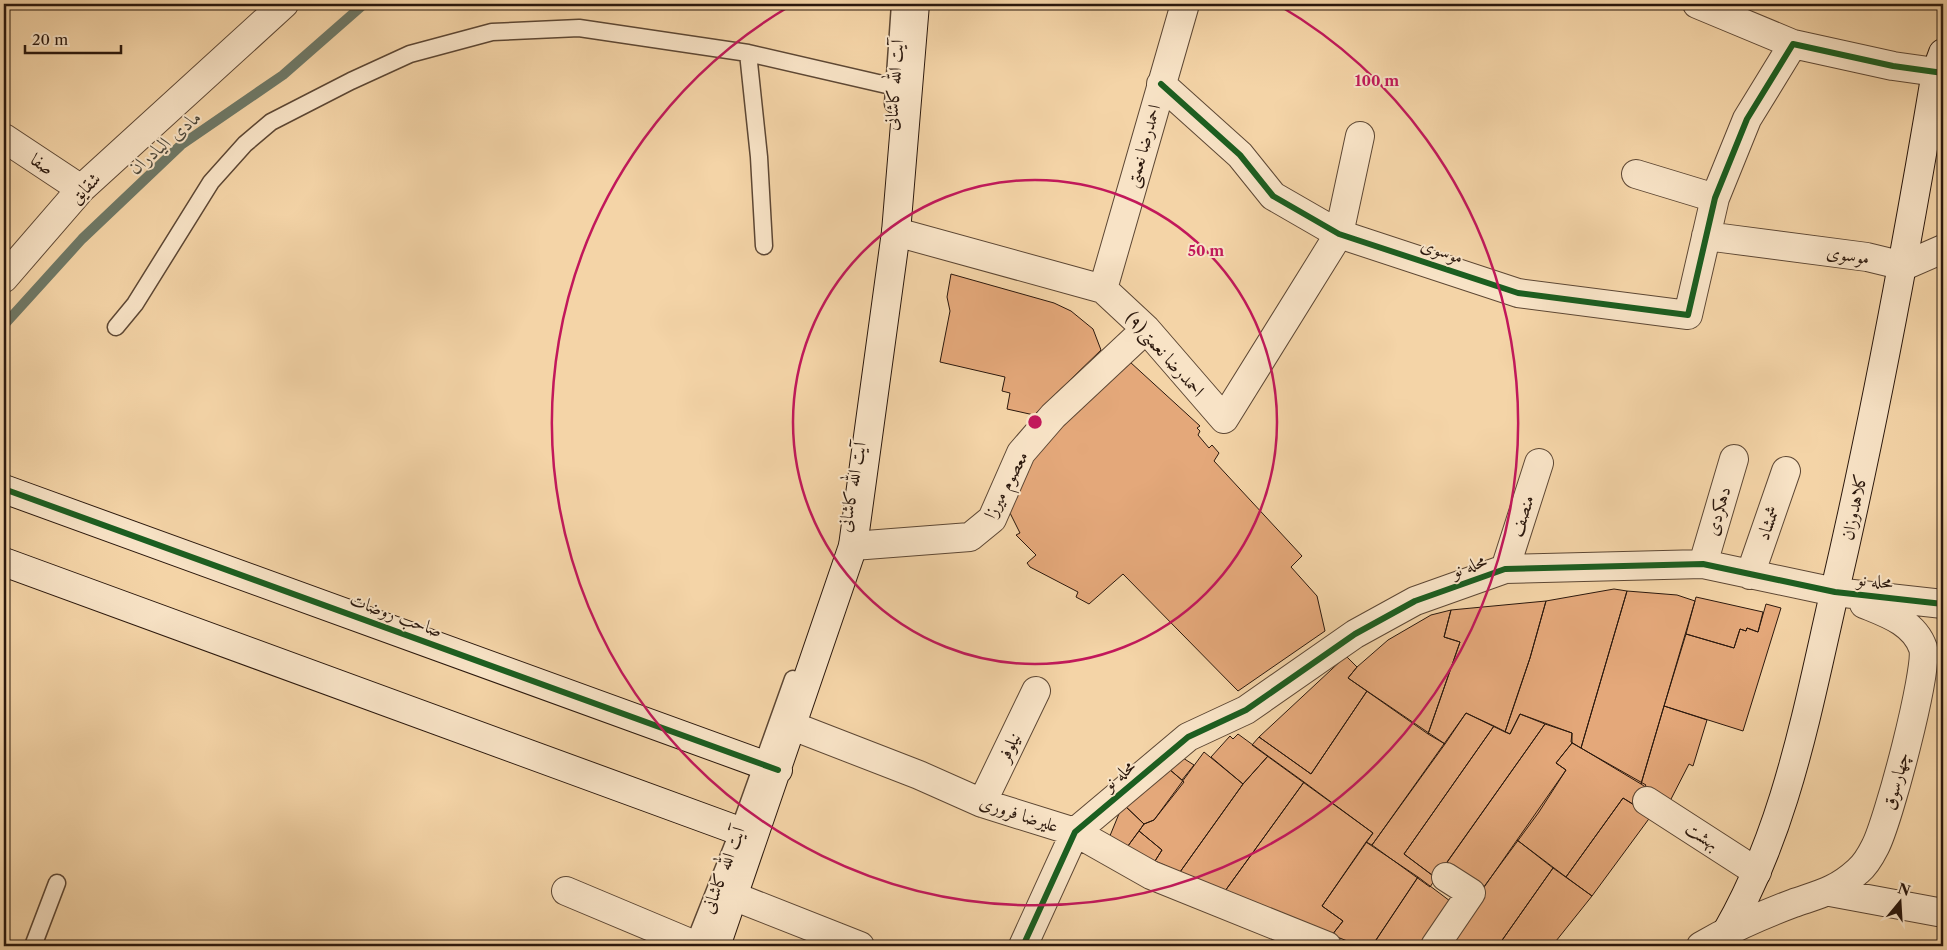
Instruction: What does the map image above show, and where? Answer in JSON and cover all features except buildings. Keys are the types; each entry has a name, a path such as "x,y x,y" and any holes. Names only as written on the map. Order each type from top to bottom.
{"street":[{"name":"شقایق","path":"4,278 81,189 284,4"},
{"name":"آیت الله کاشانی","path":"700,946 733,896 746,833 770,767 790,725 853,546 896,232 902,88 915,4"},
{"name":"احمدرضا نعمتی","path":"1103,289 1185,4"},
{"path":"1697,4 1793,44 1893,66 1941,66"},
{"path":"1706,236 1715,198 1748,119 1793,44"},
{"name":"کلاهدوزان","path":"1723,938 1757,872 1770,841 1816,679 1854,512 1904,266 1941,66"},
{"name":"موسوی","path":"1161,84 1240,155 1273,196 1339,234 1518,293 1688,315 1706,236 1867,257 1904,266"},
{"path":"1339,234 1360,136"},
{"name":"صفا","path":"4,138 81,189"},
{"path":"1636,174 1715,198"},
{"name":"احمدرضا نعمتی(۹)","path":"896,232 1103,289 1146,329 1224,419 1339,234"},
{"path":"1904,266 1943,249"},
{"name":"معصوم میرزا","path":"853,546 970,537 992,519 1021,453 1027,445 1053,416 1146,329"},
{"name":"دهکردی","path":"1703,564 1734,459"},
{"name":"منصف","path":"1505,569 1538,463"},
{"name":"شمشاد","path":"1750,575 1786,471"},
{"name":"صاحب روضات","path":"4,489 770,767"},
{"path":"4,562 746,833"},
{"name":"محله نو","path":"1075,832 1188,737 1246,710 1355,634 1415,601 1505,569 1703,564 1835,592 1943,604"},
{"name":"چهارسوق","path":"1723,938 1794,903 1830,892 1859,870 1875,847 1885,823 1921,684 1923,649 1914,633 1896,616 1835,592"},
{"name":"نیلوفر","path":"982,803 1036,691"},
{"name":"علیرضا فروری","path":"790,725 919,775 982,803 1075,832 1151,876 1328,946"},
{"name":"بهشت","path":"1646,801 1757,872"},
{"path":"1023,946 1075,832"},
{"path":"1434,946 1471,892 1446,877"},
{"path":"566,891 700,946"},
{"path":"1830,892 1943,913"},
{"path":"733,896 860,946"},
{"path":"1701,946 1723,938"}],"lane":[{"name":"آیت الله کاشانی","path":"770,767 843,541 872,382 902,88 900,4"},
{"path":"116,327 135,304 211,182 245,144 271,122 350,81 410,54 492,32 579,28 748,53 902,88"},
{"path":"748,53 759,157 764,246"},
{"name":"آیت الله کاشانی","path":"700,946 746,833"},
{"path":"33,946 58,883"}],"waterway":[{"name":"مادی الیادران","path":"4,325 82,239 181,145 283,75 364,4"}],"cycle path":[{"path":"1161,84 1240,155 1273,196 1339,234 1518,293 1688,315 1715,198 1747,119 1793,44 1893,66 1943,73"},
{"path":"4,489 778,770"},
{"path":"1023,946 1075,832 1188,737 1246,710 1355,634 1415,601 1505,569 1703,564 1835,592 1943,604"}]}
